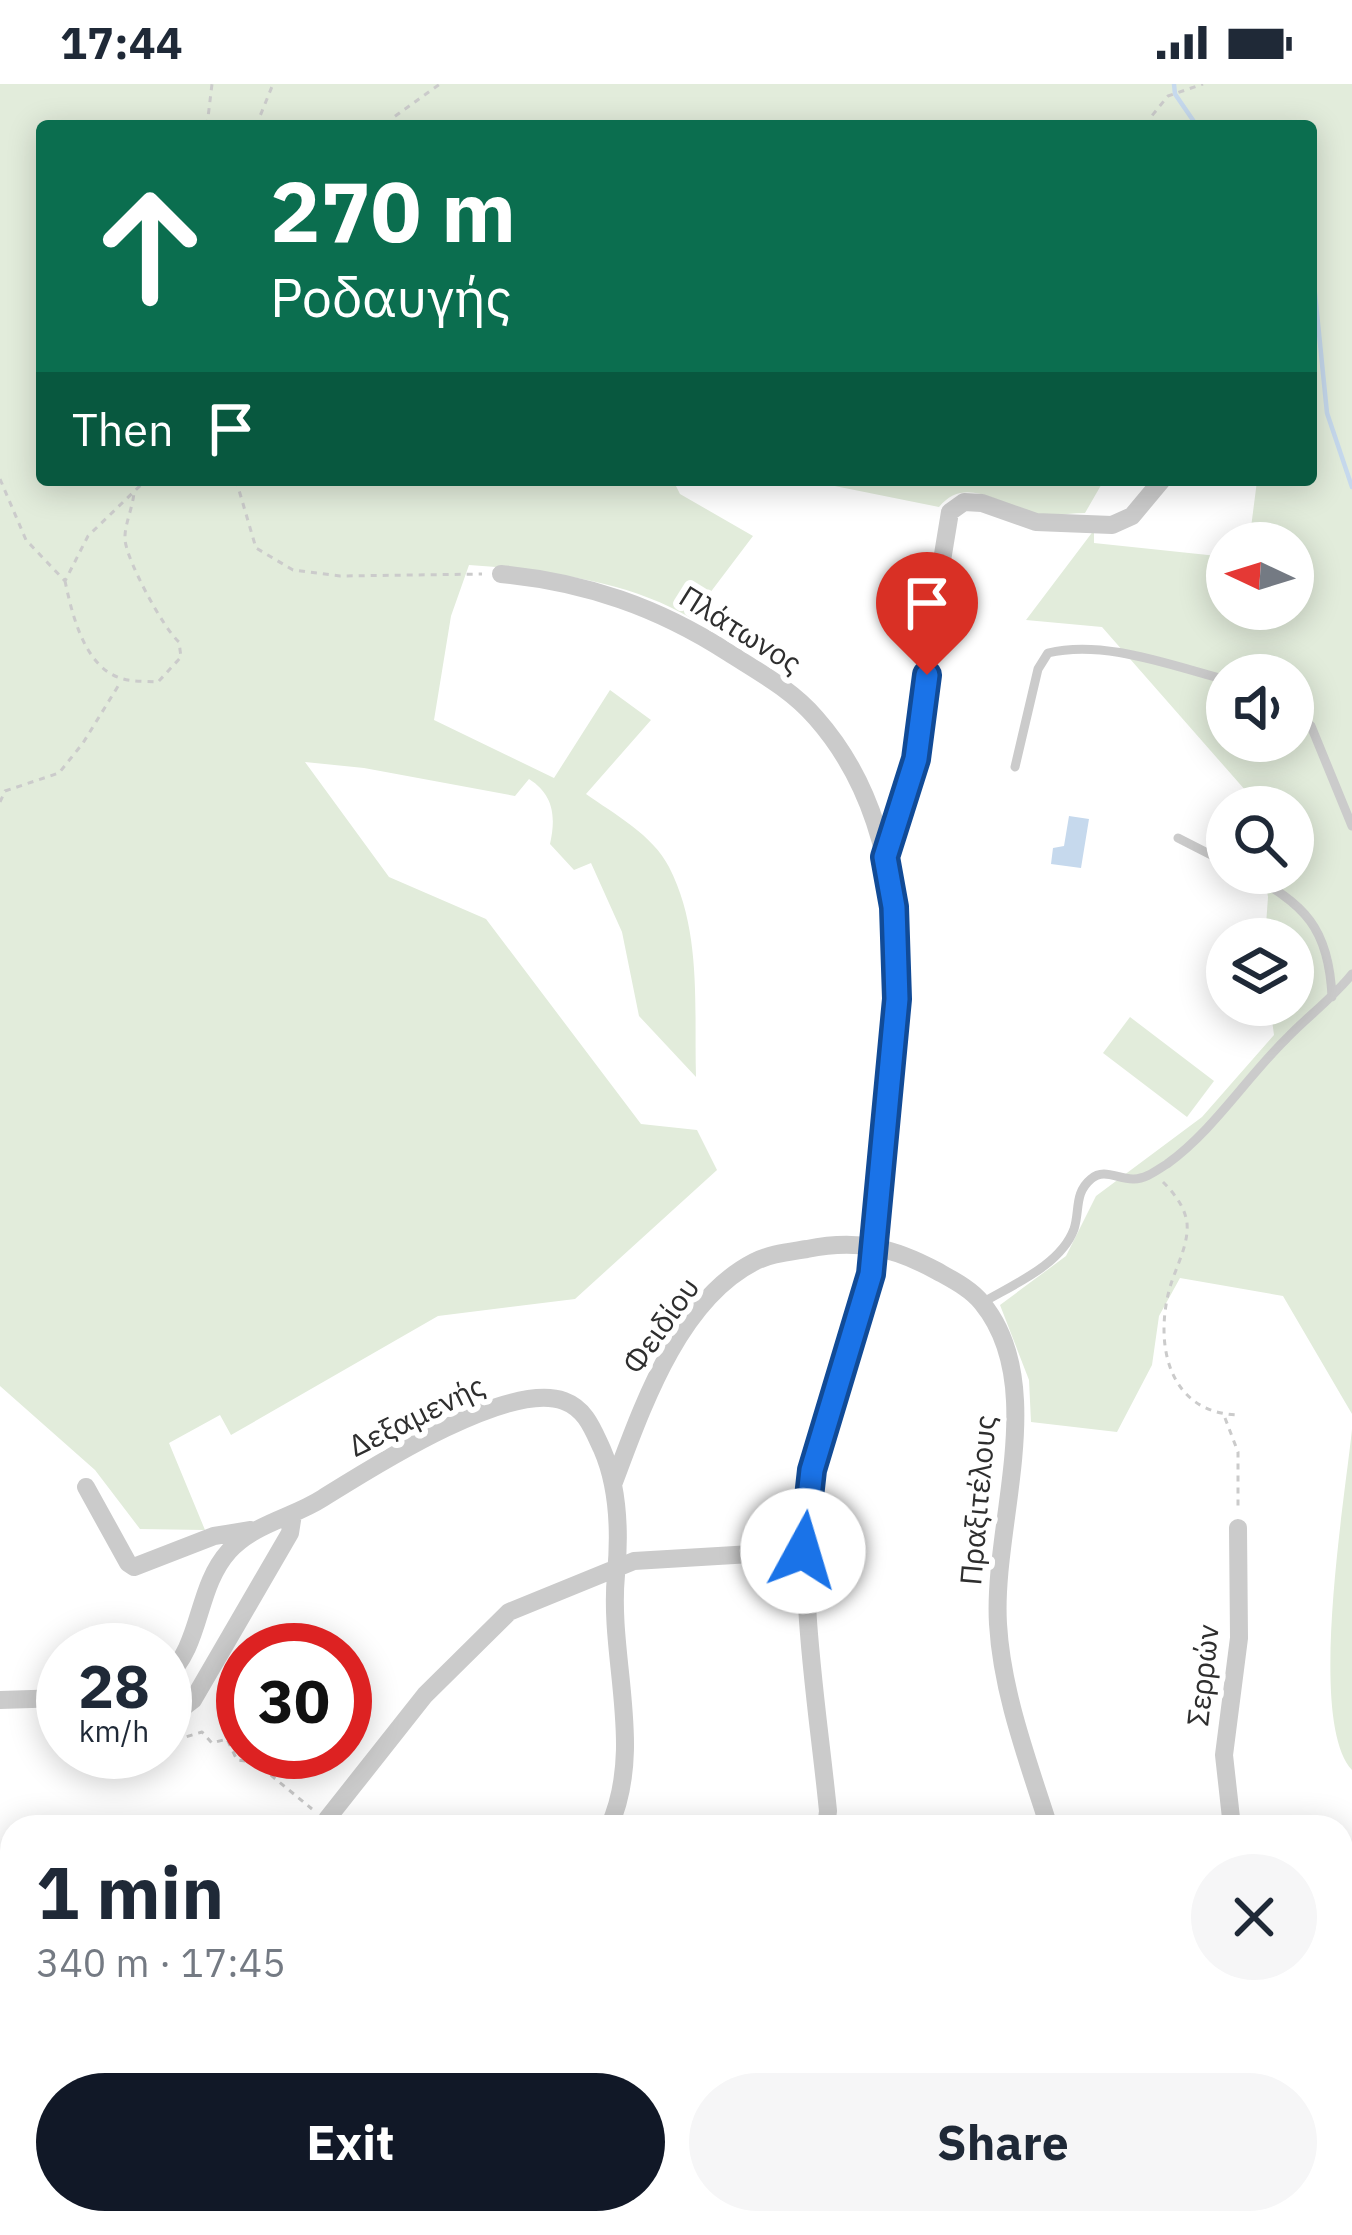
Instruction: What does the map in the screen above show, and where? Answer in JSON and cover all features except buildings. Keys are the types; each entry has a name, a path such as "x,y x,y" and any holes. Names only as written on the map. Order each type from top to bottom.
{"street":[{"path":"885,857 922,731 928,645 950,512 964,502 982,503 1036,522 1112,525 1132,516 1157,486"},
{"name":"Πλάτωνος","path":"500,574 575,585 644,606 773,681 815,717 833,740 866,802 885,857 894,907 897,999 874,1244 864,1306 812,1470 803,1551 828,1815"},
{"path":"874,1244 904,1253 956,1282 982,1303"},
{"name":"Φειδίου","path":"614,1482 666,1358 708,1300 757,1260 814,1247 874,1244"},
{"name":"Πραξιτέλους","path":"982,1303 1002,1341 1017,1390 998,1587 1001,1656 1045,1815"},
{"name":"Δεξαμενής","path":"192,1643 206,1589 220,1562 251,1530 292,1514 421,1441 526,1400 561,1400 581,1411 614,1482 614,1618 625,1772 612,1815"},
{"path":"86,1487 134,1567 200,1540 251,1530"},
{"path":"192,1701 290,1533 292,1514"},
{"name":"Σερρών","path":"1231,1815 1224,1755 1238,1638 1238,1528"},
{"path":"330,1815 425,1695 509,1612 634,1561 803,1551"},
{"path":"0,1700 36,1699"}],"lane":[{"path":"1015,767 1037,669 1048,653 1070,648 1154,660 1206,674"},
{"path":"1314,734 1352,826"},
{"path":"1178,838 1206,852"},
{"path":"1283,894 1310,916 1325,954 1332,997"},
{"path":"982,1303 1049,1261 1066,1244 1074,1229 1078,1196 1090,1179 1106,1173 1130,1180 1152,1172 1189,1146 1352,974"}],"path":[{"path":"208,120 212,84"},
{"path":"258,120 273,84"},
{"path":"392,120 440,84"},
{"path":"1151,120 1168,96 1203,84"},
{"path":"0,479 26,540 65,581 74,622 100,668 122,680 158,682 181,657 179,642 166,630 130,562 125,532 134,492"},
{"path":"65,581 88,536 140,486"},
{"path":"238,486 256,548 293,570 340,576 500,574"},
{"path":"0,802 5,791 58,773 122,680"},
{"path":"1152,1172 1180,1204 1187,1223 1169,1292 1168,1366 1175,1385 1188,1399 1237,1415"},
{"path":"1223,1414 1238,1451 1238,1528"},
{"path":"192,1735 202,1732 212,1743 227,1739 237,1760 256,1762 321,1815"}],"green space":[{"path":"0,84 1352,84 1352,1414 1283,1296 1180,1278 1159,1316 1152,1365 1117,1432 1031,1422 1029,1380 1000,1305 1066,1256 1096,1196 1202,1117 1274,1035 1273,1026 1314,1026 1314,918 1266,918 1268,894 1314,894 1314,786 1242,786 1221,762 1314,762 1314,654 1206,654 1206,745 1102,627 1026,620 1094,530 1094,543 1206,555 1206,630 1314,630 1314,522 1252,522 1256,486 1317,486 1317,120 36,120 36,486 676,486 680,494 753,536 691,618 612,586 469,565 451,616 434,720 554,778 610,690 651,720 586,794 653,845 680,892 692,943 696,1077 639,1016 622,932 591,863 574,870 550,844 551,807 537,785 529,779 515,796 305,762 389,877 486,919 641,1124 697,1130 717,1170 575,1299 438,1316 231,1435 220,1415 169,1443 205,1530 140,1529 95,1470 0,1386"},
{"path":"835,486 1101,486 1085,513 1037,514 973,492 950,497 939,507"},
{"path":"1130,1017 1214,1081 1187,1117 1103,1053"},
{"path":"1352,1429 1352,1770 1339,1744 1330,1659"}],"water":[{"path":"1069,816 1089,819 1081,868 1051,864 1053,848 1064,846"}],"waterway":[{"path":"1174,84 1175,94 1193,120"},
{"path":"1317,314 1327,413 1352,487"}],"route":[{"path":"803,1551 812,1470 871,1274 896,1037 894,907 885,857 916,759 927,675"}]}
